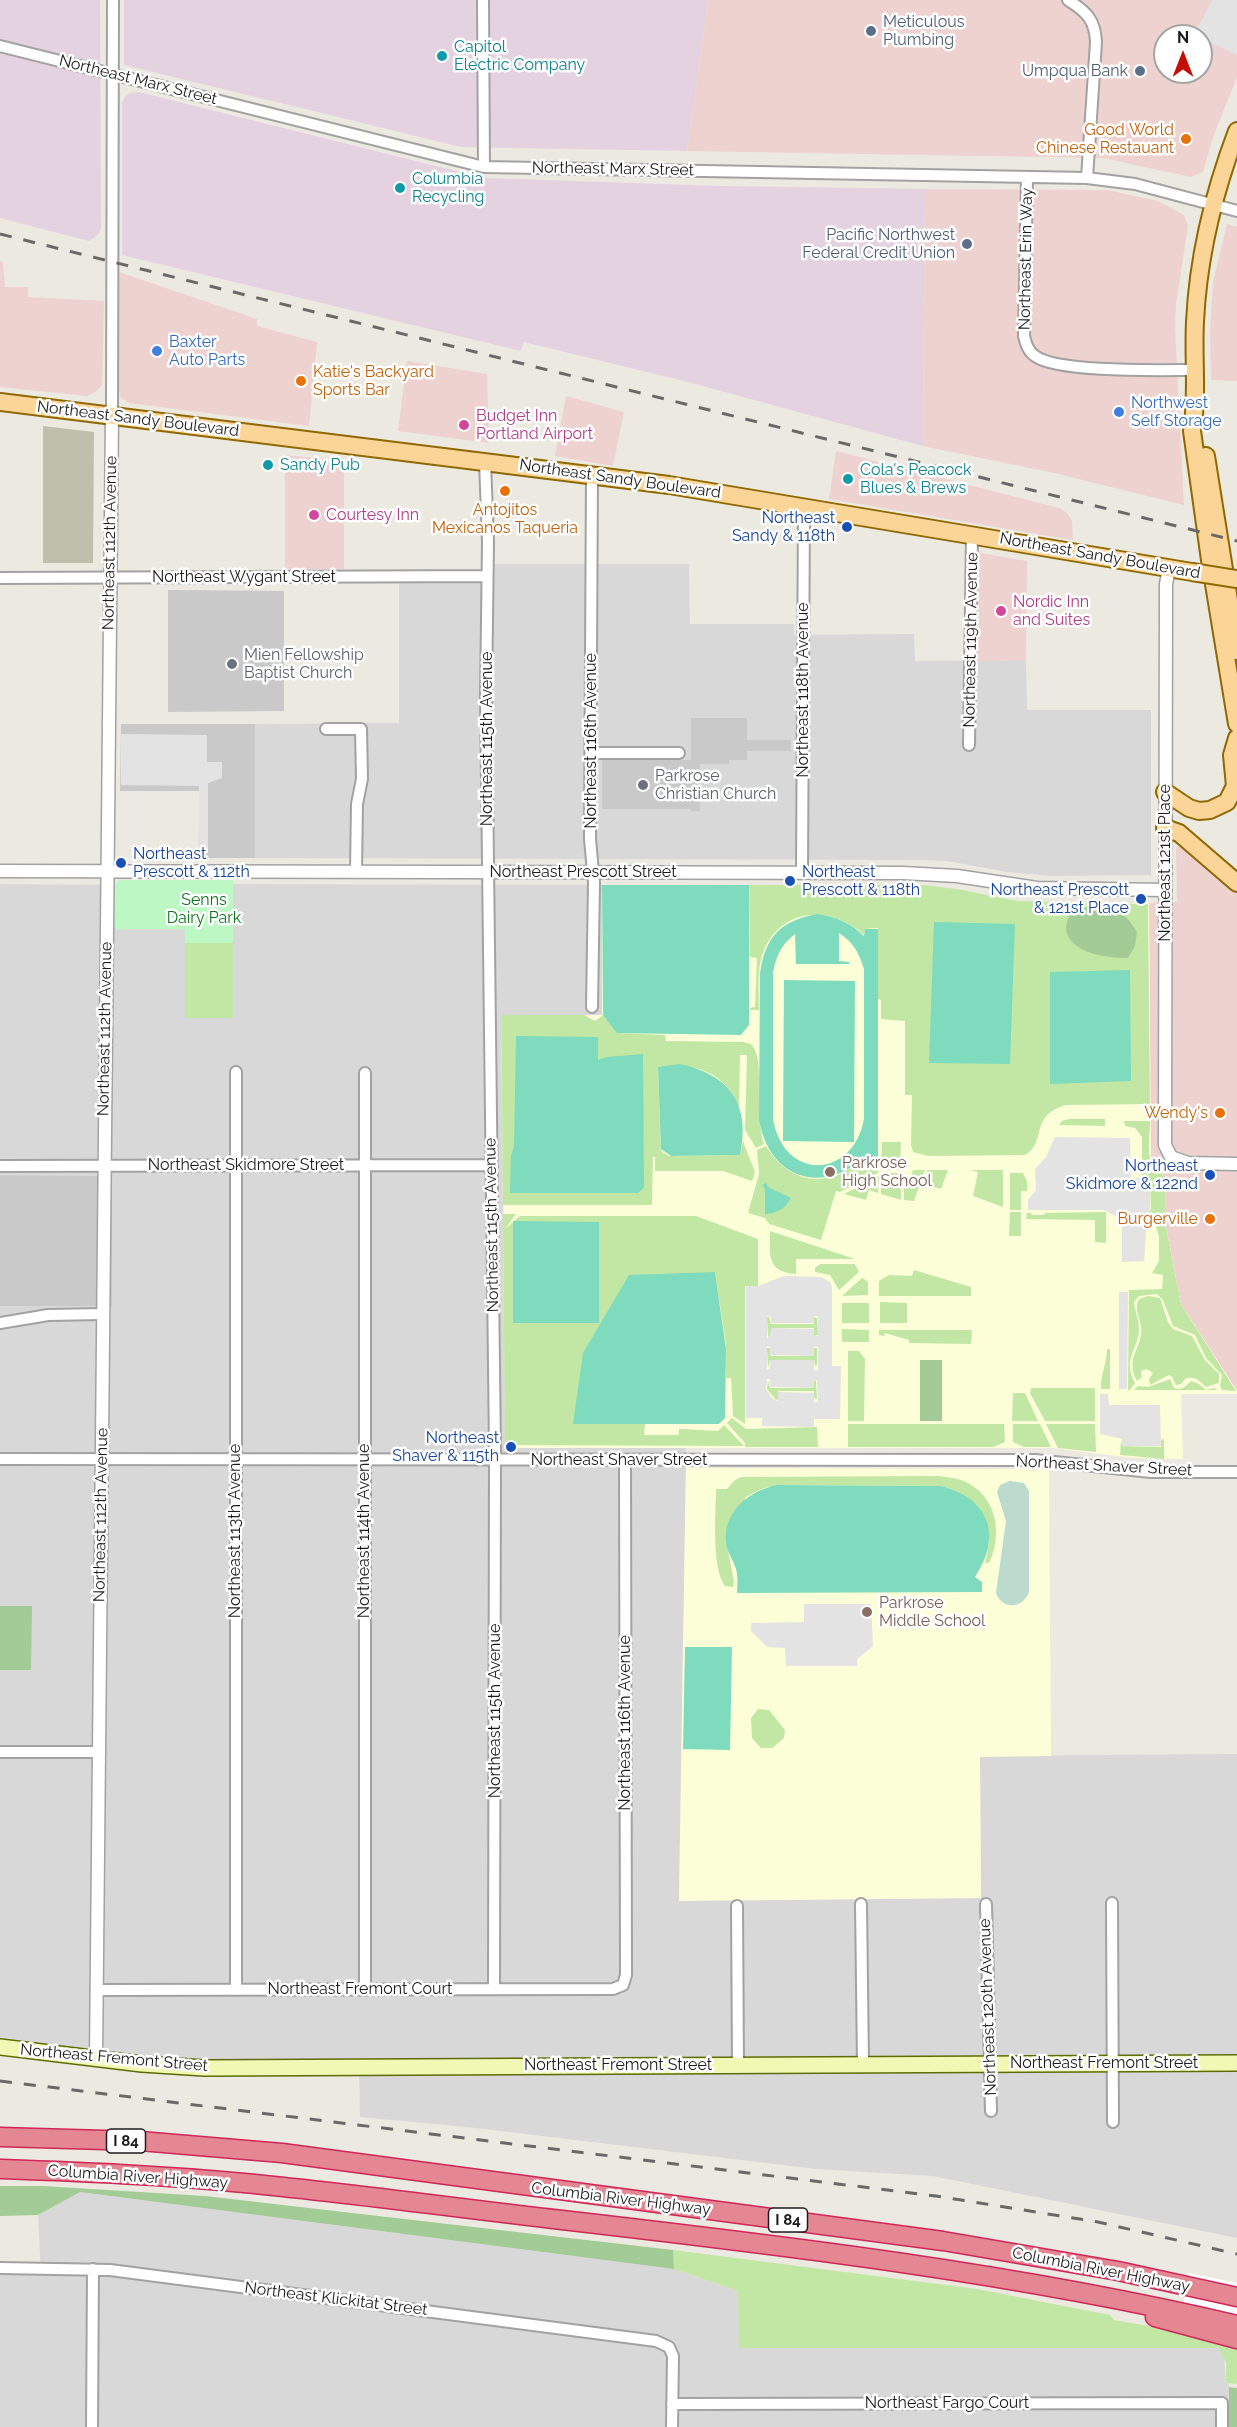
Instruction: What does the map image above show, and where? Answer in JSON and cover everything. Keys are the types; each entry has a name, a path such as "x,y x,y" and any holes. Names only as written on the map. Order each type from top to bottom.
{"highway":[{"name":"Columbia River Highway","path":"0,2137 140,2141 282,2153 943,2241 1118,2271 1237,2297"},
{"name":"Columbia River Highway","path":"0,2169 110,2173 244,2183 658,2231 975,2274 1180,2318 1237,2325"},
{"path":"1180,2318 1237,2339"}],"main road":[{"path":"1237,131 1213,205 1198,284 1194,370 1195,412 1192,431 1237,724"},
{"name":"Northeast Sandy Boulevard","path":"0,402 592,474 972,534 1237,579"},
{"path":"1195,412 1203,430 1237,651"},
{"path":"1165,792 1189,808 1199,811 1210,810 1227,802 1235,786 1232,755 1237,738"},
{"path":"1165,828 1179,833 1237,883"},
{"name":"Northeast Fremont Street","path":"0,2047 204,2068 1237,2063"}],"street":[{"name":"Northeast 112th Avenue","path":"96,2058 112,415 113,0"},
{"path":"483,0 484,167"},
{"path":"1068,0 1088,16 1095,28 1087,178"},
{"name":"Northeast Marx Street","path":"0,46 484,167 1087,178 1135,184 1237,211"},
{"name":"Northeast Erin Way","path":"1027,177 1024,336 1027,348 1034,356 1049,363 1115,370 1194,370"},
{"name":"Northeast 115th Avenue","path":"485,461 495,1460 494,1989"},
{"name":"Northeast 116th Avenue","path":"592,474 590,839 593,872 592,1007"},
{"name":"Northeast 118th Avenue","path":"802,873 804,507"},
{"name":"Northeast 119th Avenue","path":"969,745 972,534"},
{"name":"Northeast 121st Place","path":"1169,568 1166,584 1165,1145 1171,1157 1188,1163 1237,1164"},
{"name":"Northeast Wygant Street","path":"0,578 487,576"},
{"path":"326,729 361,729 362,779 357,804 356,871"},
{"path":"591,753 679,753"},
{"name":"Northeast Prescott Street","path":"0,872 940,874 1037,888 1165,890"},
{"name":"Northeast 113th Avenue","path":"236,1072 236,1990"},
{"name":"Northeast 114th Avenue","path":"365,1072 365,1990"},
{"name":"Northeast Skidmore Street","path":"0,1166 492,1165"},
{"path":"0,1323 48,1315 103,1314"},
{"name":"Northeast Shaver Street","path":"0,1459 1044,1460 1143,1471 1237,1472"},
{"name":"Northeast 116th Avenue","path":"622,1985 626,1975 625,1460"},
{"path":"0,1752 99,1752"},
{"path":"1112,1903 1113,2122"},
{"path":"861,1904 863,2064"},
{"name":"Northeast 120th Avenue","path":"986,1904 991,2111"},
{"path":"737,1906 738,2065"},
{"name":"Northeast Fremont Court","path":"96,1990 613,1989 622,1985"},
{"name":"Northeast Klickitat Street","path":"0,2268 93,2269 656,2341 669,2347 673,2356 672,2404"},
{"path":"92,2427 93,2269"},
{"name":"Northeast Fargo Court","path":"672,2404 1222,2403 1222,2427"},
{"path":"672,2404 672,2427"}],"shaded area":[{"path":"0,0 100,0 101,227 99,234 89,241 0,218"},
{"path":"124,0 708,0 687,151 461,147 124,65"},
{"path":"708,0 1237,0 1237,77 1213,137 1203,172 1191,177 1103,158 687,151"},
{"path":"1212,0 1237,0 1237,55 1213,44 1213,24 1200,24"},
{"path":"139,92 484,178 722,186 925,189 923,446 692,383 524,342 521,351 122,255 122,103 130,93"},
{"path":"925,189 1107,190 1158,201 1184,215 1188,226 1176,304 1175,327 1184,505 1054,473 923,446"},
{"path":"1227,224 1237,227 1237,381 1211,380 1210,331 1213,282"},
{"path":"0,261 3,262 5,287 28,287 28,297 104,301 102,385 94,393 87,396 0,387"},
{"path":"116,271 257,319 257,326 317,342 309,426 129,403 121,398"},
{"path":"407,361 487,374 489,443 398,431"},
{"path":"566,396 624,412 613,466 555,456"},
{"path":"43,426 94,432 93,563 43,563"},
{"path":"836,451 1059,508 1067,513 1072,521 1073,540 829,499"},
{"name":"Courtesy Inn","path":"285,455 344,461 344,569 285,569"},
{"name":"Nordic Inn and Suites","path":"975,552 1027,561 1026,660 974,661"},
{"path":"492,564 689,564 690,624 794,624 794,635 914,634 915,661 1026,660 1027,710 1151,710 1151,875 1051,876 1007,872 947,861 918,860 255,858 255,724 399,723 399,583 491,583"},
{"path":"168,590 284,591 284,711 168,712"},
{"path":"691,718 747,718 747,740 791,740 791,751 747,751 747,760 729,760 729,764 700,764 700,811 602,809 602,760 691,760"},
{"path":"121,724 255,724 255,858 199,858 199,791 120,791"},
{"path":"121,734 207,735 207,762 222,762 222,778 208,783 208,850 198,850 199,786 121,785"},
{"path":"1176,847 1186,847 1227,880 1237,893 1237,1391 1181,1304 1165,1222 1165,1177 1154,1170 1151,1162 1149,903 1177,902"},
{"path":"0,884 115,885 114,929 185,929 185,1018 233,1018 233,884 602,885 603,1015 501,1016 505,1445 507,1448 686,1447 679,1900 981,1898 980,1756 1237,1754 1237,2238 933,2176 816,2169 476,2128 360,2117 359,2059 167,2060 0,2037 0,1306 112,1306 112,1176 0,1175"},
{"name":"Parkrose High School","path":"602,885 863,886 1031,903 1149,903 1151,1162 1154,1170 1165,1176 1165,1222 1181,1304 1237,1391 1237,1394 1181,1394 1183,1459 1134,1458 1052,1448 507,1448 501,1015 602,1015"},
{"path":"1088,907 1118,910 1127,917 1137,932 1135,946 1128,958 1091,953 1074,944 1066,929 1071,910"},
{"path":"1055,1137 1130,1138 1131,1178 1150,1178 1150,1210 1144,1261 1122,1262 1122,1219 1103,1210 1028,1210 1028,1200 1036,1190 1035,1169 1046,1157"},
{"path":"0,1175 112,1176 112,1306 0,1306"},
{"path":"784,1276 821,1277 830,1282 832,1287 832,1366 841,1366 840,1419 814,1419 814,1427 762,1426 762,1418 746,1418 746,1286 758,1286","holes":["767,1316 771,1317 771,1323 814,1323 814,1316 818,1316 818,1336 814,1336 814,1329 771,1328 770,1337 767,1338","767,1347 770,1347 770,1355 814,1356 814,1347 818,1347 818,1370 814,1370 814,1360 770,1360 770,1369 767,1369","767,1379 770,1379 770,1387 814,1388 814,1380 817,1380 818,1402 814,1402 814,1393 778,1392 778,1401 773,1399 766,1389"]},
{"path":"1119,1292 1128,1292 1127,1389 1119,1389"},
{"path":"920,1360 942,1360 942,1421 920,1421"},
{"path":"1100,1394 1108,1394 1109,1405 1160,1405 1161,1446 1122,1446 1122,1439 1100,1434"},
{"name":"Parkrose Middle School","path":"686,1468 1049,1469 1051,1756 980,1757 981,1898 679,1901"},
{"path":"1010,1481 1024,1483 1029,1491 1029,1592 1022,1602 1007,1605 999,1599 996,1593 1006,1521 997,1492 1000,1485"},
{"path":"804,1604 871,1604 873,1646 857,1659 857,1666 786,1666 785,1648 767,1647 751,1631 751,1623 804,1622"},
{"path":"0,1606 32,1606 31,1670 0,1670"},
{"path":"0,2186 42,2186 205,2196 673,2250 674,2269 80,2192 38,2215 0,2216"},
{"path":"80,2192 674,2269 738,2291 740,2348 1220,2348 1224,2357 1226,2383 1229,2384 1229,2427 0,2427 0,2274 41,2274 38,2215"},
{"path":"1229,2387 1237,2388 1237,2427 1229,2427"}],"green space":[{"name":"Senns Dairy Park","path":"120,880 233,880 233,943 185,943 185,929 114,929 115,885"},
{"path":"602,885 749,885 749,1025 741,1035 617,1033 603,1015"},
{"path":"749,885 923,885 1017,901 1148,904 1150,1104 1066,1105 1054,1110 1042,1122 1036,1143 1025,1155 928,1156 913,1152 911,1145 912,1095 905,1095 905,1021 881,1019 881,1000 878,999 878,928 865,929 864,935 835,918 819,915 804,916 790,921 768,942 760,965 759,1010 750,1010 755,1007 757,958 750,957"},
{"path":"817,914 837,919 864,936 865,929 878,929 878,1163 864,1163 864,1158 847,1170 830,1176 814,1178 798,1174 785,1167 773,1155 764,1139 759,1119 762,961 770,941 777,933 784,926","holes":["839,933 855,949 864,969 864,1119 857,1139 847,1153 833,1162 818,1165 804,1163 790,1154 780,1140 773,1119 773,973 780,951 795,934 796,964 849,964 849,962 839,961"]},
{"path":"934,922 1015,924 1010,1064 929,1063"},
{"path":"185,943 233,943 233,1018 185,1018"},
{"path":"1130,970 1131,1081 1050,1084 1050,972"},
{"path":"784,980 855,981 854,1142 783,1141"},
{"path":"501,1015 584,1015 595,1021 603,1015 618,1033 665,1035 666,1041 751,1044 758,1062 760,1120 764,1144 756,1148 745,1130 747,1055 740,1055 739,1107 725,1084 706,1072 696,1068 658,1067 661,1151 669,1156 740,1155 743,1141 755,1172 752,1181 723,1171 655,1171 655,1157 653,1157 652,1205 503,1205"},
{"path":"516,1036 598,1037 598,1060 643,1054 644,1188 638,1193 510,1193 511,1156 514,1146"},
{"path":"679,1064 712,1075 733,1094 742,1121 743,1137 740,1155 671,1156 661,1149 658,1067"},
{"path":"1105,1119 1105,1126 1059,1125 1062,1121"},
{"path":"1124,1121 1150,1121 1149,1153 1153,1166 1165,1176 1165,1222 1181,1304 1236,1391 1222,1390 1220,1386 1222,1375 1206,1358 1195,1335 1173,1326 1163,1300 1157,1294 1139,1296 1134,1302 1139,1332 1130,1362 1135,1383 1128,1390 1129,1290 1162,1289 1163,1275 1152,1273 1159,1261 1159,1236 1156,1227 1141,1212 1151,1210 1150,1178 1142,1178 1142,1137 1135,1128 1125,1126"},
{"path":"882,1142 901,1142 900,1170 881,1170"},
{"path":"766,1146 787,1169 799,1176 812,1179 838,1175 864,1158 864,1164 879,1164 878,1173 840,1192 836,1191 821,1240 769,1224 765,1218 748,1213 759,1174 757,1150"},
{"path":"913,1170 925,1170 914,1201 904,1200 904,1182 909,1182"},
{"path":"927,1170 948,1170 941,1189 923,1184"},
{"path":"970,1170 1003,1170 1003,1207 973,1196 978,1172"},
{"path":"881,1173 901,1173 901,1200 881,1194"},
{"path":"1010,1173 1023,1173 1027,1181 1027,1191 1021,1191 1021,1210 1010,1210"},
{"path":"879,1176 878,1193 869,1190 866,1200 844,1194"},
{"path":"766,1183 768,1187 791,1198 780,1210 765,1214 765,1189 762,1185"},
{"path":"1010,1212 1021,1212 1021,1236 1009,1236"},
{"path":"1106,1212 1106,1243 1095,1242 1095,1220 1026,1219 1027,1213 1044,1215 1045,1213"},
{"path":"503,1214 516,1214 505,1229 520,1216 696,1216 758,1239 758,1286 745,1286 745,1424 733,1416 731,1378 726,1378 726,1344 715,1272 573,1424 645,1424 644,1435 679,1435 679,1429 718,1431 724,1425 744,1446 509,1445 505,1441"},
{"path":"513,1221 599,1222 599,1323 513,1323"},
{"path":"770,1231 855,1259 796,1259 796,1274 786,1273 779,1270 772,1261"},
{"path":"820,1264 855,1264 859,1272 839,1290 830,1275 815,1272 815,1268"},
{"path":"914,1270 971,1287 971,1296 879,1296 879,1281 889,1275 912,1276"},
{"path":"715,1272 726,1349 725,1418 719,1424 573,1424 583,1353 629,1275"},
{"path":"862,1278 868,1282 868,1295 842,1296"},
{"path":"1148,1296 1160,1298 1168,1322 1173,1329 1192,1336 1205,1360 1219,1374 1219,1383 1206,1387 1193,1378 1186,1378 1181,1384 1176,1385 1169,1375 1150,1385 1149,1379 1153,1373 1147,1369 1141,1371 1142,1377 1137,1381 1133,1359 1140,1340 1141,1326 1137,1306 1139,1299"},
{"path":"880,1302 907,1303 907,1323 880,1323"},
{"path":"842,1303 869,1303 869,1323 842,1323"},
{"path":"767,1317 771,1324 814,1324 814,1317 817,1318 818,1335 814,1336 814,1328 772,1328 771,1336 768,1337"},
{"path":"842,1329 869,1330 869,1342 842,1342"},
{"path":"879,1330 972,1330 971,1344 909,1343 909,1340 885,1333 884,1336 879,1335"},
{"path":"767,1348 770,1348 771,1356 814,1356 814,1348 817,1348 817,1365 815,1366 814,1360 770,1360 768,1368"},
{"path":"1107,1349 1110,1349 1110,1389 1101,1389 1106,1360"},
{"path":"848,1351 859,1351 865,1359 864,1421 848,1421"},
{"path":"1170,1379 1174,1388 1177,1389 1186,1386 1191,1381 1206,1390 1134,1390 1138,1386 1148,1387"},
{"path":"768,1380 770,1388 814,1388 816,1380 817,1399 814,1398 814,1391 778,1391 776,1400 767,1389"},
{"path":"1031,1388 1095,1388 1095,1421 1045,1421 1030,1393"},
{"path":"1013,1393 1025,1393 1038,1421 1012,1421"},
{"path":"732,1418 746,1429 817,1427 818,1447 745,1447 745,1443 727,1423"},
{"path":"848,1424 1004,1424 1005,1442 993,1447 848,1447"},
{"path":"1013,1424 1040,1424 1051,1447 1024,1447 1013,1442"},
{"path":"1046,1424 1095,1424 1096,1452 1058,1448"},
{"path":"1164,1439 1164,1459 1120,1455 1121,1440 1122,1446 1161,1447 1161,1440"},
{"path":"939,1476 967,1482 987,1500 992,1509 996,1531 989,1563 985,1563 989,1536 982,1513 966,1496 954,1490 940,1486 777,1485 761,1489 746,1497 726,1541 734,1581 733,1587 725,1586 716,1553 716,1489 727,1489 741,1477"},
{"path":"777,1485 940,1486 957,1491 980,1509 986,1520 989,1533 988,1547 984,1562 975,1577 982,1582 982,1592 737,1593 736,1570 726,1543 729,1521 733,1512 748,1498"},
{"path":"685,1647 732,1647 730,1750 683,1749"},
{"path":"758,1709 769,1710 785,1730 784,1738 772,1748 761,1748 752,1738 751,1718"},
{"path":"673,2250 977,2289 1110,2315 1114,2320 1178,2331 1237,2346 1237,2384 1226,2383 1226,2363 1219,2348 739,2348 738,2291 674,2269"}],"pier":[{"path":"1189,2273 1237,2283 1237,2346 1178,2331"}],"railway":[{"path":"0,234 1237,541"},
{"path":"0,2081 936,2196 1098,2222 1237,2254"}],"place":[{"name":"Meticulous Plumbing","path":"871,31"},
{"name":"Capitol Electric Company","path":"442,56"},
{"name":"Umpqua Bank","path":"1140,71"},
{"name":"Good World Chinese Restauant","path":"1186,139"},
{"name":"Columbia Recycling","path":"400,188"},
{"name":"Pacific Northwest Federal Credit Union","path":"967,244"},
{"name":"Baxter Auto Parts","path":"157,351"},
{"name":"Katie's Backyard Sports Bar","path":"301,381"},
{"name":"Northwest Self Storage","path":"1119,412"},
{"name":"Budget Inn Portland Airport","path":"464,425"},
{"name":"Sandy Pub","path":"268,465"},
{"name":"Cola's Peacock Blues & Brews","path":"848,479"},
{"name":"Antojitos Mexicanos Taqueria","path":"505,491"},
{"name":"Courtesy Inn","path":"314,515"},
{"name":"Northeast Sandy & 118th","path":"847,527"},
{"name":"Nordic Inn and Suites","path":"1001,611"},
{"name":"Mien Fellowship Baptist Church","path":"232,664"},
{"name":"Parkrose Christian Church","path":"643,785"},
{"name":"Northeast Prescott & 112th","path":"121,863"},
{"name":"Northeast Prescott & 118th","path":"790,881"},
{"name":"Northeast Prescott & 121st Place","path":"1141,899"},
{"name":"Wendy's","path":"1220,1113"},
{"name":"Parkrose High School","path":"830,1172"},
{"name":"Northeast Skidmore & 122nd","path":"1210,1175"},
{"name":"Burgerville","path":"1210,1219"},
{"name":"Northeast Shaver & 115th","path":"511,1447"},
{"name":"Parkrose Middle School","path":"867,1612"}]}
